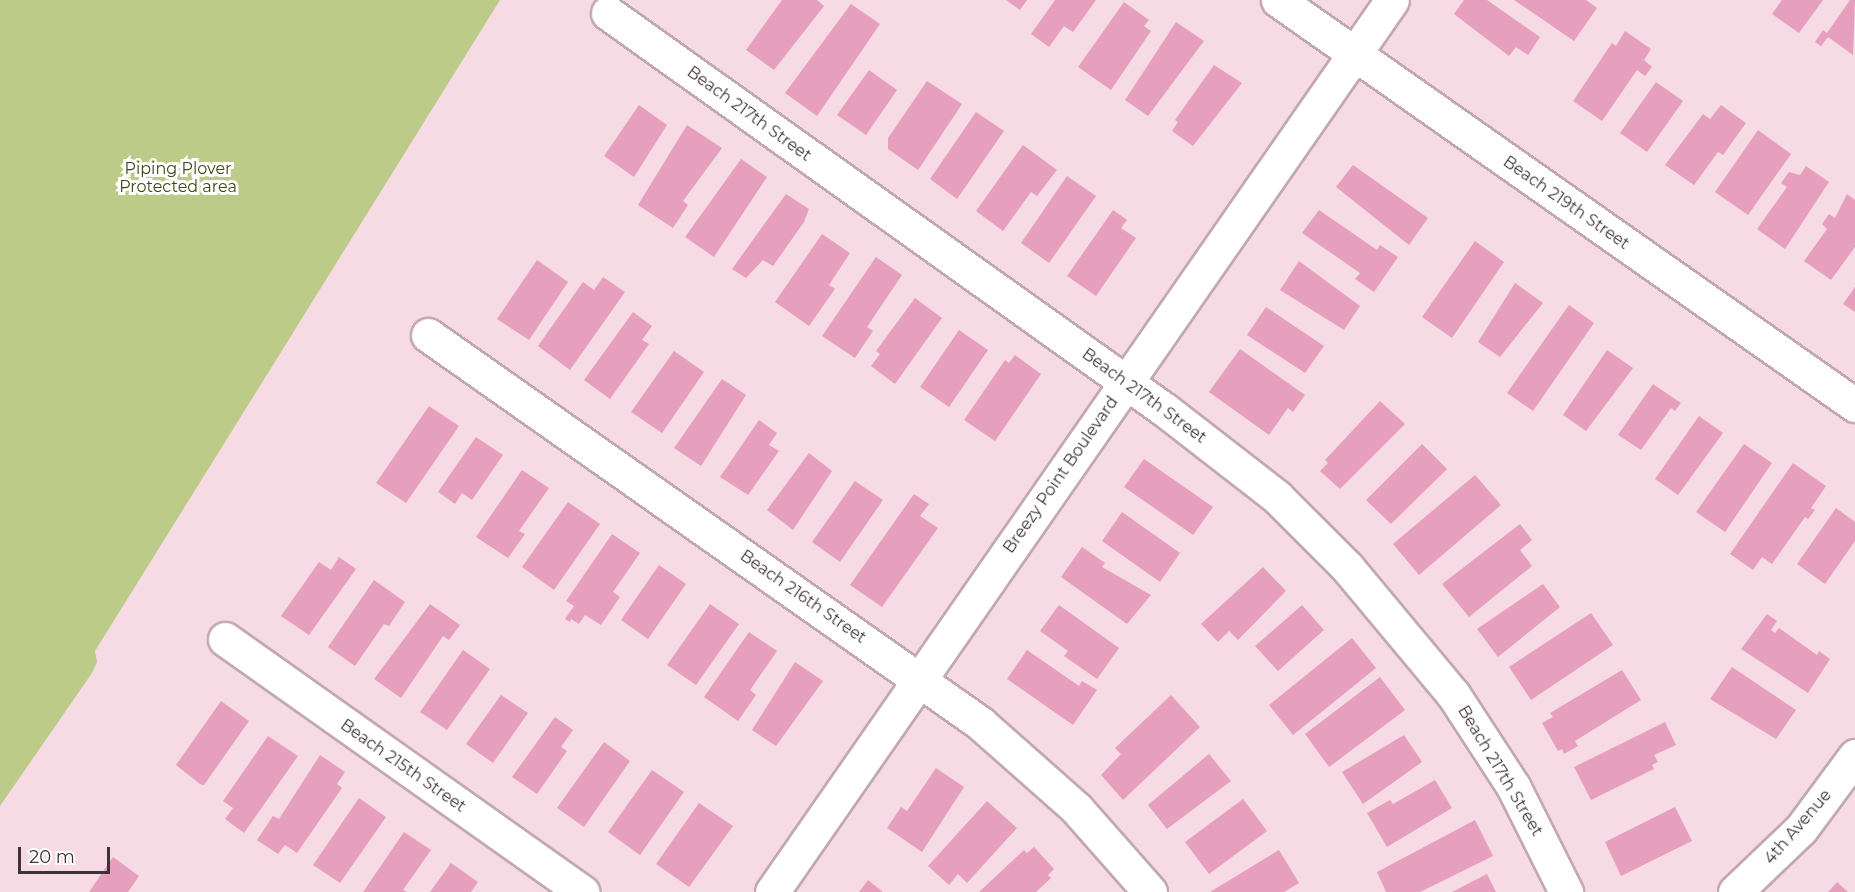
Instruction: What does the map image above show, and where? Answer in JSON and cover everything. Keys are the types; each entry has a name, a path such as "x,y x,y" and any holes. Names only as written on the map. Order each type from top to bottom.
{"street":[{"name":"Beach 219th Street","path":"1278,0 1855,405"},
{"name":"Breezy Point Boulevard","path":"772,892 1392,0"},
{"name":"Beach 217th Street","path":"608,13 1125,382 1277,497 1385,609 1486,742 1541,838 1566,892"},
{"name":"Beach 216th Street","path":"428,335 920,679 1047,779 1150,892"},
{"name":"Beach 215th Street","path":"225,639 582,892"},
{"name":"4th Avenue","path":"1735,892 1801,829 1855,756"}],"green space":[{"name":"Piping Plover Protected area","path":"0,0 500,0 95,651 97,662 92,673 0,806"}],"building":[{"path":"782,0 817,0 824,6 774,70 746,50"},
{"path":"1006,0 1027,0 1020,10"},
{"path":"1055,0 1096,0 1073,32 1064,26 1049,47 1031,34"},
{"path":"1464,0 1487,0 1540,37 1528,55 1516,47 1509,56 1454,14"},
{"path":"1514,0 1586,0 1597,8 1574,41"},
{"path":"1782,0 1823,0 1799,33 1772,14"},
{"path":"1850,0 1855,0 1853,55 1828,37 1821,46 1815,42 1823,30 1827,33"},
{"path":"1124,2 1149,20 1144,26 1151,31 1111,90 1078,67"},
{"path":"851,4 880,24 817,116 785,93"},
{"path":"1176,22 1204,41 1148,116 1125,100"},
{"path":"1625,31 1651,49 1644,60 1652,67 1645,76 1637,70 1602,121 1573,101 1612,43 1616,46"},
{"path":"1214,65 1242,83 1193,146 1172,131 1178,122 1175,120"},
{"path":"869,70 897,90 866,135 837,115"},
{"path":"927,81 962,104 918,170 888,149 888,138"},
{"path":"1656,82 1683,101 1647,152 1620,133"},
{"path":"639,105 667,125 634,177 604,156"},
{"path":"1721,105 1746,123 1723,155 1718,152 1694,185 1665,165 1703,114 1710,119"},
{"path":"976,112 1004,131 957,199 930,179"},
{"path":"687,125 722,148 683,201 688,205 673,228 638,205"},
{"path":"1758,130 1791,154 1748,215 1715,192"},
{"path":"1023,145 1057,170 1037,196 1031,192 1003,231 976,211"},
{"path":"741,159 767,177 714,257 685,237"},
{"path":"1353,165 1428,218 1409,245 1336,187"},
{"path":"1806,166 1829,182 1785,249 1757,229 1787,187 1781,183 1789,172 1800,175"},
{"path":"1067,176 1096,196 1049,263 1021,243"},
{"path":"786,194 809,209 804,222 773,266 763,260 746,278 732,269"},
{"path":"1847,194 1855,200 1855,247 1831,280 1804,261 1827,229 1822,224 1829,214 1835,218"},
{"path":"1113,210 1127,220 1121,228 1136,238 1096,296 1067,276"},
{"path":"1319,210 1377,250 1380,245 1398,257 1374,292 1355,279 1360,273 1302,233"},
{"path":"822,234 850,253 829,285 835,289 809,326 775,302"},
{"path":"1475,241 1504,262 1452,338 1422,317"},
{"path":"876,257 902,275 867,327 873,331 855,358 822,336"},
{"path":"537,260 568,282 529,340 497,319"},
{"path":"1299,261 1360,306 1344,330 1280,290"},
{"path":"603,277 625,292 570,370 538,346 583,282 594,290"},
{"path":"1515,283 1543,303 1500,357 1478,342"},
{"path":"1855,287 1855,312 1843,304"},
{"path":"915,298 942,318 895,384 871,366 880,354 876,351"},
{"path":"1569,305 1594,323 1533,411 1507,393"},
{"path":"1266,307 1324,346 1305,373 1247,335"},
{"path":"633,312 652,326 642,340 649,344 610,399 584,380"},
{"path":"959,330 988,350 949,407 920,387"},
{"path":"1240,349 1305,395 1293,412 1288,408 1269,435 1209,392"},
{"path":"1607,350 1633,368 1586,431 1563,415"},
{"path":"674,351 704,372 662,433 631,412"},
{"path":"1015,355 1041,374 995,441 964,420 1005,360 1009,363"},
{"path":"722,379 746,395 701,466 674,448"},
{"path":"1653,384 1681,403 1675,411 1671,408 1641,450 1618,435"},
{"path":"1380,401 1405,424 1340,489 1320,471 1328,463 1325,460"},
{"path":"429,406 459,426 406,503 376,483"},
{"path":"1699,416 1723,433 1678,495 1655,479"},
{"path":"759,420 777,433 769,445 779,451 748,495 720,477"},
{"path":"476,437 503,455 472,500 462,493 455,504 438,492"},
{"path":"1422,444 1447,469 1391,524 1366,500"},
{"path":"1744,444 1772,463 1725,532 1696,512"},
{"path":"809,453 832,471 793,530 767,510"},
{"path":"1144,459 1213,507 1193,535 1124,487"},
{"path":"1793,463 1826,486 1811,508 1815,510 1808,519 1805,517 1772,564 1762,557 1753,570 1730,554"},
{"path":"522,470 549,488 519,531 525,534 508,558 476,537"},
{"path":"1475,475 1501,505 1419,575 1393,544"},
{"path":"855,481 883,500 840,562 812,542"},
{"path":"914,494 929,504 920,516 938,528 882,607 850,585"},
{"path":"568,502 600,524 554,590 522,567"},
{"path":"1836,508 1855,522 1855,541 1825,584 1797,564"},
{"path":"1122,512 1180,553 1160,582 1102,541"},
{"path":"1520,524 1532,540 1520,550 1532,566 1469,617 1442,584"},
{"path":"612,534 640,553 613,592 620,597 601,625 585,615 579,624 571,619 570,622 565,619 574,606 566,601"},
{"path":"1082,547 1105,563 1102,567 1151,595 1127,624 1061,577"},
{"path":"339,557 356,569 309,635 281,616 319,562 331,570"},
{"path":"659,565 686,584 648,639 621,620"},
{"path":"1263,567 1286,591 1238,640 1229,631 1218,642 1201,624"},
{"path":"374,580 405,602 389,626 384,624 355,666 328,647"},
{"path":"1543,584 1560,607 1498,657 1477,629"},
{"path":"430,604 460,625 449,640 443,636 401,698 374,679"},
{"path":"710,604 739,624 696,685 667,665"},
{"path":"1059,605 1119,648 1097,679 1064,656 1068,651 1040,631"},
{"path":"1302,605 1324,630 1278,671 1255,646"},
{"path":"1591,613 1613,645 1531,700 1509,667"},
{"path":"1767,614 1777,621 1771,630 1775,633 1779,628 1817,655 1819,651 1830,659 1808,693 1741,649"},
{"path":"749,632 777,651 750,690 756,695 738,721 704,697"},
{"path":"1352,638 1376,668 1293,735 1269,705"},
{"path":"463,650 490,669 447,730 420,712"},
{"path":"1027,650 1079,686 1082,681 1097,690 1073,725 1007,679"},
{"path":"795,662 823,681 776,746 752,730"},
{"path":"1732,667 1796,710 1776,739 1710,699"},
{"path":"1622,670 1641,700 1575,741 1578,746 1564,754 1562,749 1558,751 1542,723 1553,717 1550,713"},
{"path":"1380,677 1405,710 1329,767 1305,734"},
{"path":"501,695 528,713 493,763 466,744"},
{"path":"1171,695 1200,727 1123,800 1101,775 1121,754 1115,748"},
{"path":"221,701 249,721 204,785 176,765"},
{"path":"555,717 573,730 561,747 567,751 537,794 512,777"},
{"path":"1665,722 1676,745 1654,755 1658,762 1652,765 1654,769 1591,800 1574,767"},
{"path":"1404,735 1422,762 1363,804 1342,772"},
{"path":"268,736 298,756 244,833 225,819 233,808 223,801"},
{"path":"604,742 630,761 584,827 557,808"},
{"path":"1209,754 1231,781 1167,829 1148,805"},
{"path":"320,755 345,772 337,784 342,788 297,853 285,845 278,854 257,840 273,816 279,819"},
{"path":"936,768 964,787 922,852 887,828 901,807 907,811"},
{"path":"652,770 684,792 640,855 608,832"},
{"path":"1435,780 1452,808 1387,847 1367,813 1390,800 1393,804"},
{"path":"359,798 386,817 340,883 313,865"},
{"path":"1243,799 1267,831 1209,874 1185,842"},
{"path":"987,801 1017,828 967,883 958,874 949,885 928,866"},
{"path":"699,803 733,826 689,887 656,864"},
{"path":"1675,807 1692,841 1621,876 1605,842"},
{"path":"1475,820 1493,856 1420,892 1386,892 1377,872"},
{"path":"404,832 431,850 403,890 407,892 363,892"},
{"path":"1034,847 1054,869 1048,875 1051,878 1036,892 979,892 1024,850 1027,853"},
{"path":"1279,850 1299,883 1284,892 1210,892"},
{"path":"113,857 139,876 128,892 89,892"},
{"path":"451,863 478,882 471,892 430,892"},
{"path":"1487,874 1496,892 1452,892"},
{"path":"868,880 883,892 859,892"},
{"path":"1837,882 1848,892 1828,892"}]}
